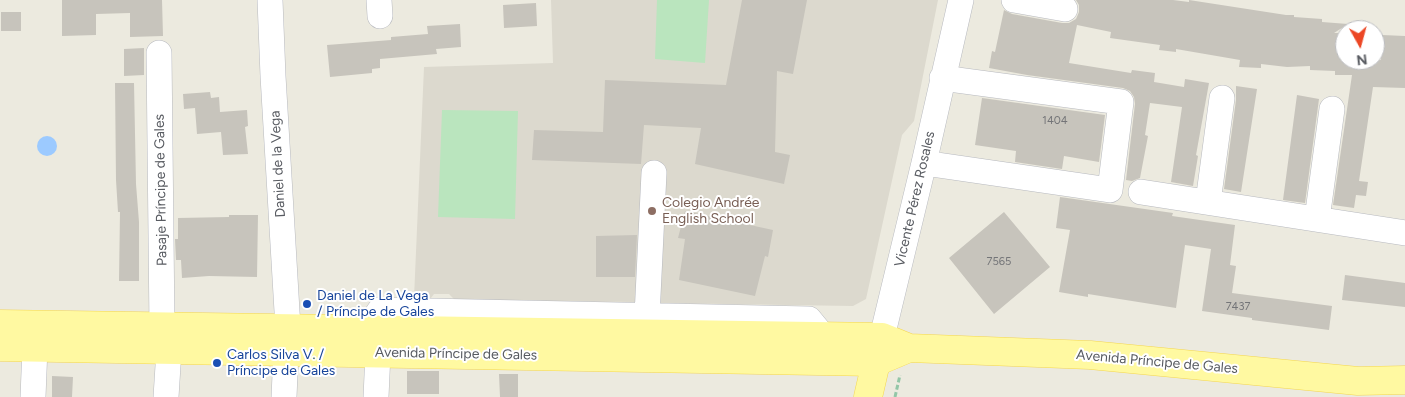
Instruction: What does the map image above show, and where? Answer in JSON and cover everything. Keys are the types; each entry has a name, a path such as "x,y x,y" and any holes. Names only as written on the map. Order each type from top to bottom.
{"main road":[{"name":"Avenida Príncipe de Gales","path":"0,324 166,338 879,350 909,348 1090,355 1358,381 1405,380"},
{"name":"Avenida Príncipe de Gales","path":"372,341 823,336 879,350"},
{"name":"Avenida Príncipe de Gales","path":"0,347 35,347 166,338"},
{"name":"Vicente Pérez Rosales","path":"868,397 879,350"}],"street":[{"name":"Daniel de la Vega","path":"270,0 287,340"},
{"name":"Vicente Pérez Rosales","path":"879,350 961,0"},
{"path":"1014,0 1064,9"},
{"name":"Pasaje Príncipe de Gales","path":"160,53 166,397"},
{"path":"924,163 1110,190 1122,102 942,78"},
{"path":"1208,202 1222,98"},
{"path":"1317,219 1332,109"},
{"path":"647,316 654,173"},
{"path":"1141,192 1405,233"},
{"path":"376,397 372,341 380,310 810,319 823,336"},
{"path":"284,397 287,340"},
{"path":"34,397 35,347"}],"shaded area":[{"name":"Colegio Andrée English School","path":"551,0 938,0 914,121 902,135 866,299 853,306 660,303 656,297 636,302 455,300 449,294 434,294 431,298 414,298 424,67 553,63"}],"green space":[{"path":"657,0 709,0 705,63 655,59"},
{"path":"442,110 518,111 515,219 438,217"}],"water":[{"path":"47,136 54,139 57,146 54,153 47,156 40,153 37,146 40,139"}],"building":[{"path":"62,0 162,0 163,36 130,37 130,13 96,14 96,35 62,36"},
{"path":"742,0 807,0 793,74 777,71 775,152 790,155 784,184 695,164 701,128 644,125 641,164 532,160 534,130 603,132 605,80 726,85"},
{"path":"1076,0 1173,0 1189,2 1189,0 1294,15 1294,17 1322,19 1322,22 1335,23 1335,70 1385,70 1385,35 1405,36 1405,88 1373,87 1359,181 1368,182 1366,196 1356,195 1354,208 1333,205 1352,75 1335,75 1335,71 1310,70 1310,66 1287,67 1261,64 1261,68 1239,67 1240,60 1176,49 1176,52 1159,50 1160,45 1110,38 1111,32 1077,25 1069,63 1131,73 1132,70 1155,73 1154,82 1184,87 1185,79 1209,83 1196,155 1198,156 1193,186 1171,182 1182,107 1150,103 1145,135 1148,136 1140,178 1132,181 1126,180 1135,104 1134,97 1130,91 1123,88 989,68 992,51 995,52 1004,10 1012,14 1069,23 1076,19 1079,5"},
{"path":"536,3 537,26 504,28 503,5"},
{"path":"1,12 21,12 21,31 1,31"},
{"path":"460,24 461,47 436,49 437,54 380,59 380,68 372,69 372,73 330,77 327,45 391,40 391,37 428,34 427,26"},
{"path":"144,48 144,75 124,76 124,49"},
{"path":"115,83 134,83 139,281 119,281 120,212 118,212 116,180"},
{"path":"1236,86 1257,89 1241,192 1224,189 1236,100"},
{"path":"210,92 211,98 219,97 220,112 247,110 248,126 245,127 248,154 223,155 221,132 197,134 195,108 184,109 183,94"},
{"path":"1297,95 1319,99 1305,203 1283,200"},
{"path":"982,98 1105,115 1099,162 1064,156 1062,169 1015,162 1016,151 975,145"},
{"path":"1060,197 1173,213 1172,216 1235,225 1230,265 1236,266 1232,293 1332,306 1329,330 1252,320 1252,318 1202,311 1211,249 1185,245 1176,308 1088,294 1088,297 1059,292 1070,230 1056,228"},
{"path":"685,211 773,230 768,257 765,256 755,296 679,280 685,239 678,238"},
{"path":"1004,212 1050,267 994,314 949,258"},
{"path":"229,215 258,215 257,277 209,276 182,278 181,260 176,260 175,239 178,239 178,218 229,217"},
{"path":"637,235 635,277 596,277 596,236"},
{"path":"1345,275 1405,283 1405,307 1342,300"},
{"path":"407,371 439,371 439,394 407,394"},
{"path":"499,374 518,374 518,397 500,397"},
{"path":"52,376 73,377 72,397 52,397"}],"place":[{"name":"Colegio Andrée English School","path":"652,211"},
{"name":"Daniel de La Vega / Príncipe de Gales","path":"307,304"},
{"name":"Carlos Silva V. / Príncipe de Gales","path":"217,363"}]}
